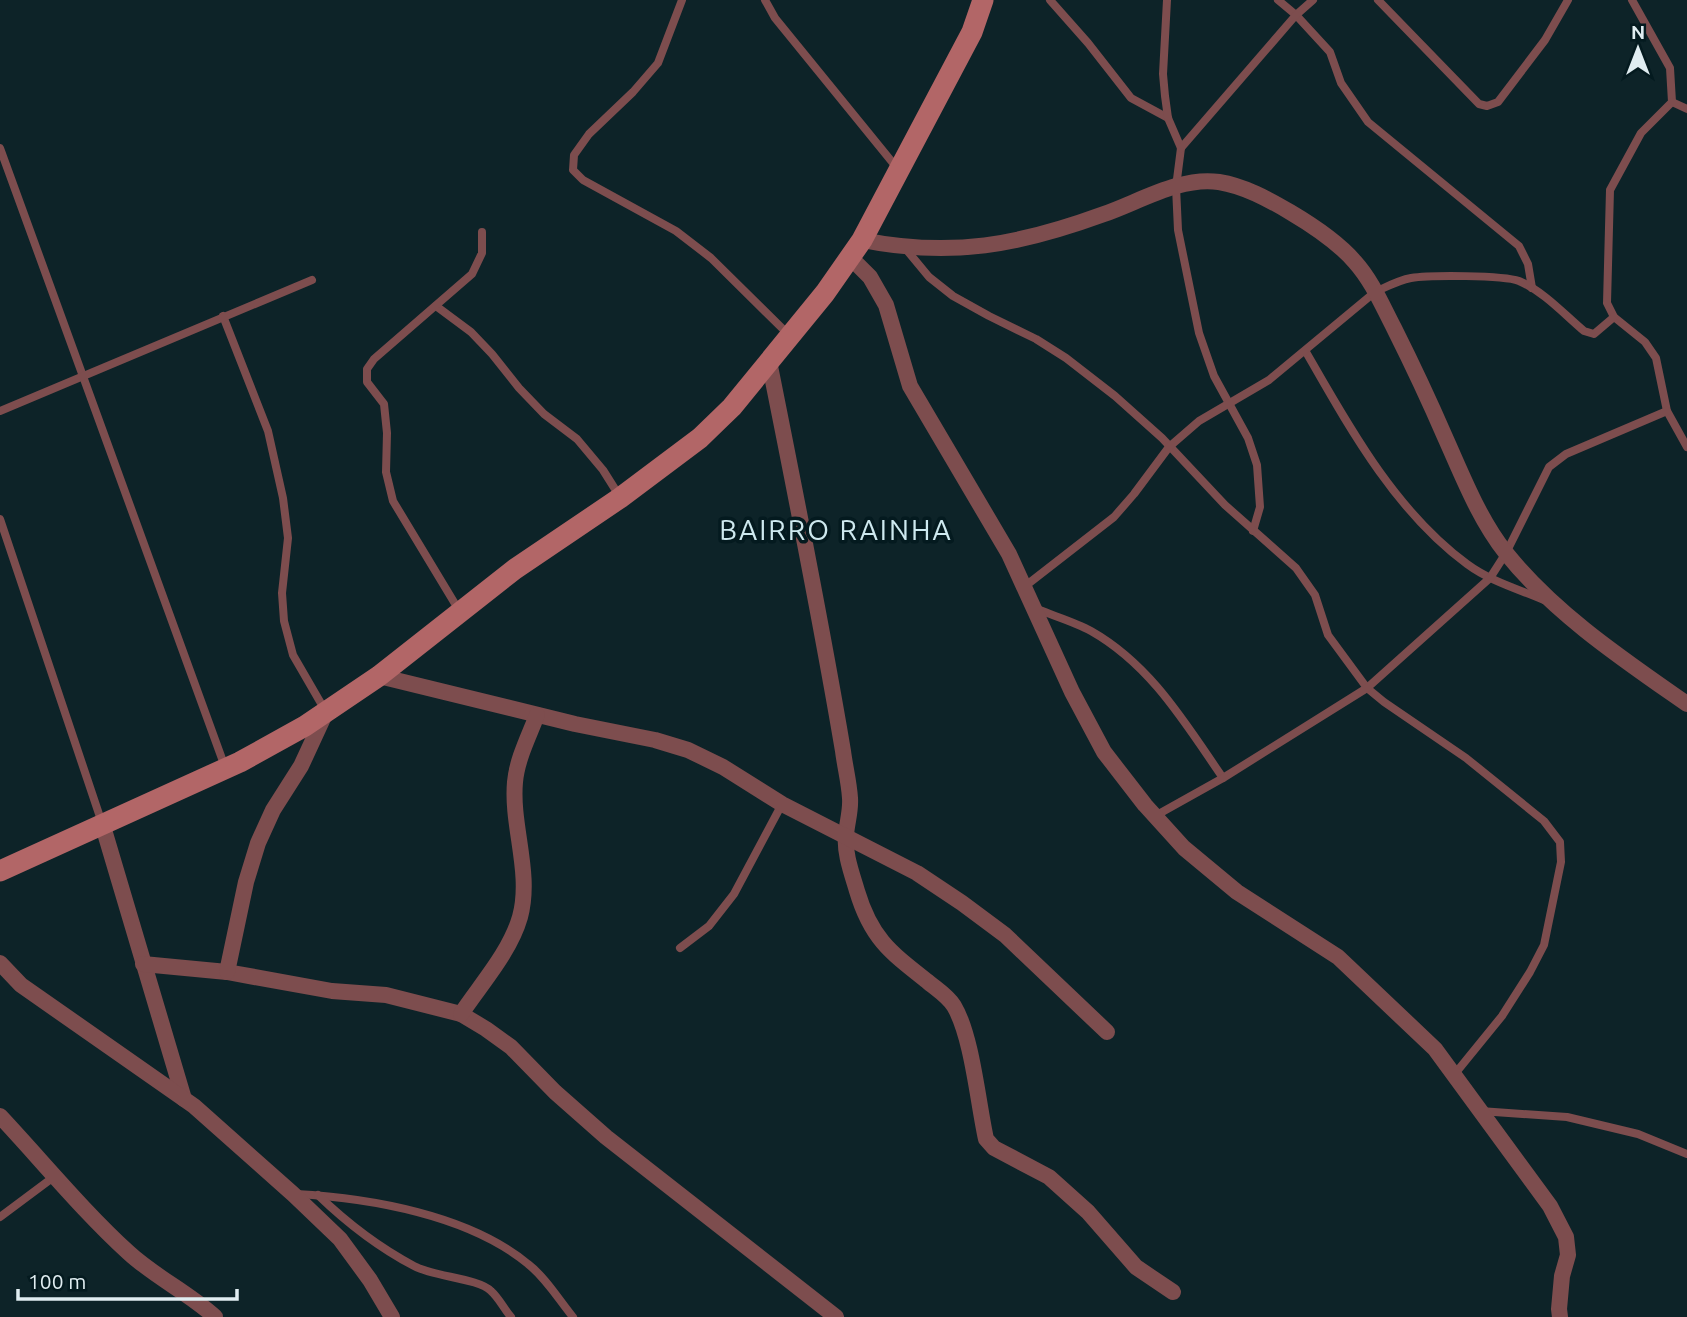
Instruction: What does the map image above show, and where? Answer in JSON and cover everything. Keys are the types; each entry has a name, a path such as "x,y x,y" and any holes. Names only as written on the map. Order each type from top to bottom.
{"street":[{"path":"0,871 225,768 305,726 379,676 515,569 621,498 700,438 732,407 856,249 972,32 984,0"},
{"path":"856,249 949,249 1007,243 1195,183 1219,182 1263,197 1308,223 1336,245 1354,261 1376,292 1421,381 1479,512 1506,553 1557,605 1638,670 1687,704"},
{"path":"856,249 886,305 910,386 984,509 1024,587 1072,692 1104,752 1184,848 1237,891 1338,957 1435,1049 1550,1206 1566,1237 1568,1255 1562,1276 1560,1317"},
{"path":"769,361 820,616 846,772 850,799 850,818 845,836 848,860 866,919 876,936 894,954 945,995 960,1020 986,1139 994,1148 1049,1177 1088,1212 1136,1267 1173,1292"},
{"path":"379,676 537,715 655,740 688,750 723,767 782,804 916,873 1005,935 1107,1032"},
{"path":"227,972 246,882 258,844 273,810 301,766 326,712"},
{"path":"461,1014 509,944 520,917 523,896 515,813 515,781 537,715"},
{"path":"102,823 184,1099"},
{"path":"0,963 21,985 184,1099 293,1194 340,1239 370,1280 392,1317"},
{"path":"143,964 227,972 332,991 386,995 461,1014 511,1047 606,1138 836,1317"},
{"path":"0,1116 128,1253 158,1278 215,1317"}],"lane":[{"path":"682,0 659,63 589,134 574,155 573,170 583,180 676,231 711,258 789,335"},
{"path":"765,0 775,18 900,170"},
{"path":"1050,0 1081,33 1131,98 1168,118"},
{"path":"1167,0 1163,74 1168,118 1181,148 1176,187 1178,230 1199,333 1214,376 1248,438 1257,465 1260,507 1253,531"},
{"path":"1278,0 1296,15 1330,52 1341,83 1368,122 1519,246 1528,264 1532,288"},
{"path":"1181,148 1296,15 1313,0"},
{"path":"1378,0 1479,104 1487,106 1498,102 1545,40 1568,0"},
{"path":"1632,0 1670,68 1672,102"},
{"path":"1672,102 1687,109"},
{"path":"1672,102 1653,118 1641,133 1610,190 1607,303 1614,317 1645,342 1656,358 1667,411 1687,447"},
{"path":"0,148 225,768"},
{"path":"460,612 393,501 386,472 387,433 384,404 367,382 367,369 374,359 472,274 482,253 482,232"},
{"path":"905,248 929,277 953,296 1036,338 1115,396 1253,531 1296,568 1315,595 1328,635 1367,688 1476,766 1544,821 1560,842 1561,862 1544,945 1502,1016 1454,1075"},
{"path":"1024,587 1114,517 1135,494 1169,447 1199,421 1269,380 1376,292 1410,278 1500,277 1532,288 1584,331 1594,334 1614,317"},
{"path":"0,411 312,280"},
{"path":"436,306 471,332 544,414 577,439 603,470 621,498"},
{"path":"223,316 268,430 283,498 288,538 282,593 284,621 293,654 326,712"},
{"path":"1306,352 1338,408 1390,485 1446,547 1490,578 1557,605"},
{"path":"1155,816 1223,778 1367,688 1490,578 1506,553 1549,467 1566,454 1667,411"},
{"path":"0,519 102,823"},
{"path":"1034,608 1090,630 1125,654 1163,692 1223,778"},
{"path":"680,948 709,926 734,894 782,804"},
{"path":"1480,1111 1567,1117 1638,1134 1687,1154"},
{"path":"0,1217 55,1176"},
{"path":"293,1194 387,1203 442,1220 496,1242 532,1267 573,1317"},
{"path":"317,1195 347,1223 417,1268 456,1280 479,1283 491,1290 511,1317"}],"district":[{"name":"BAIRRO RAINHA","path":"836,529"}]}
